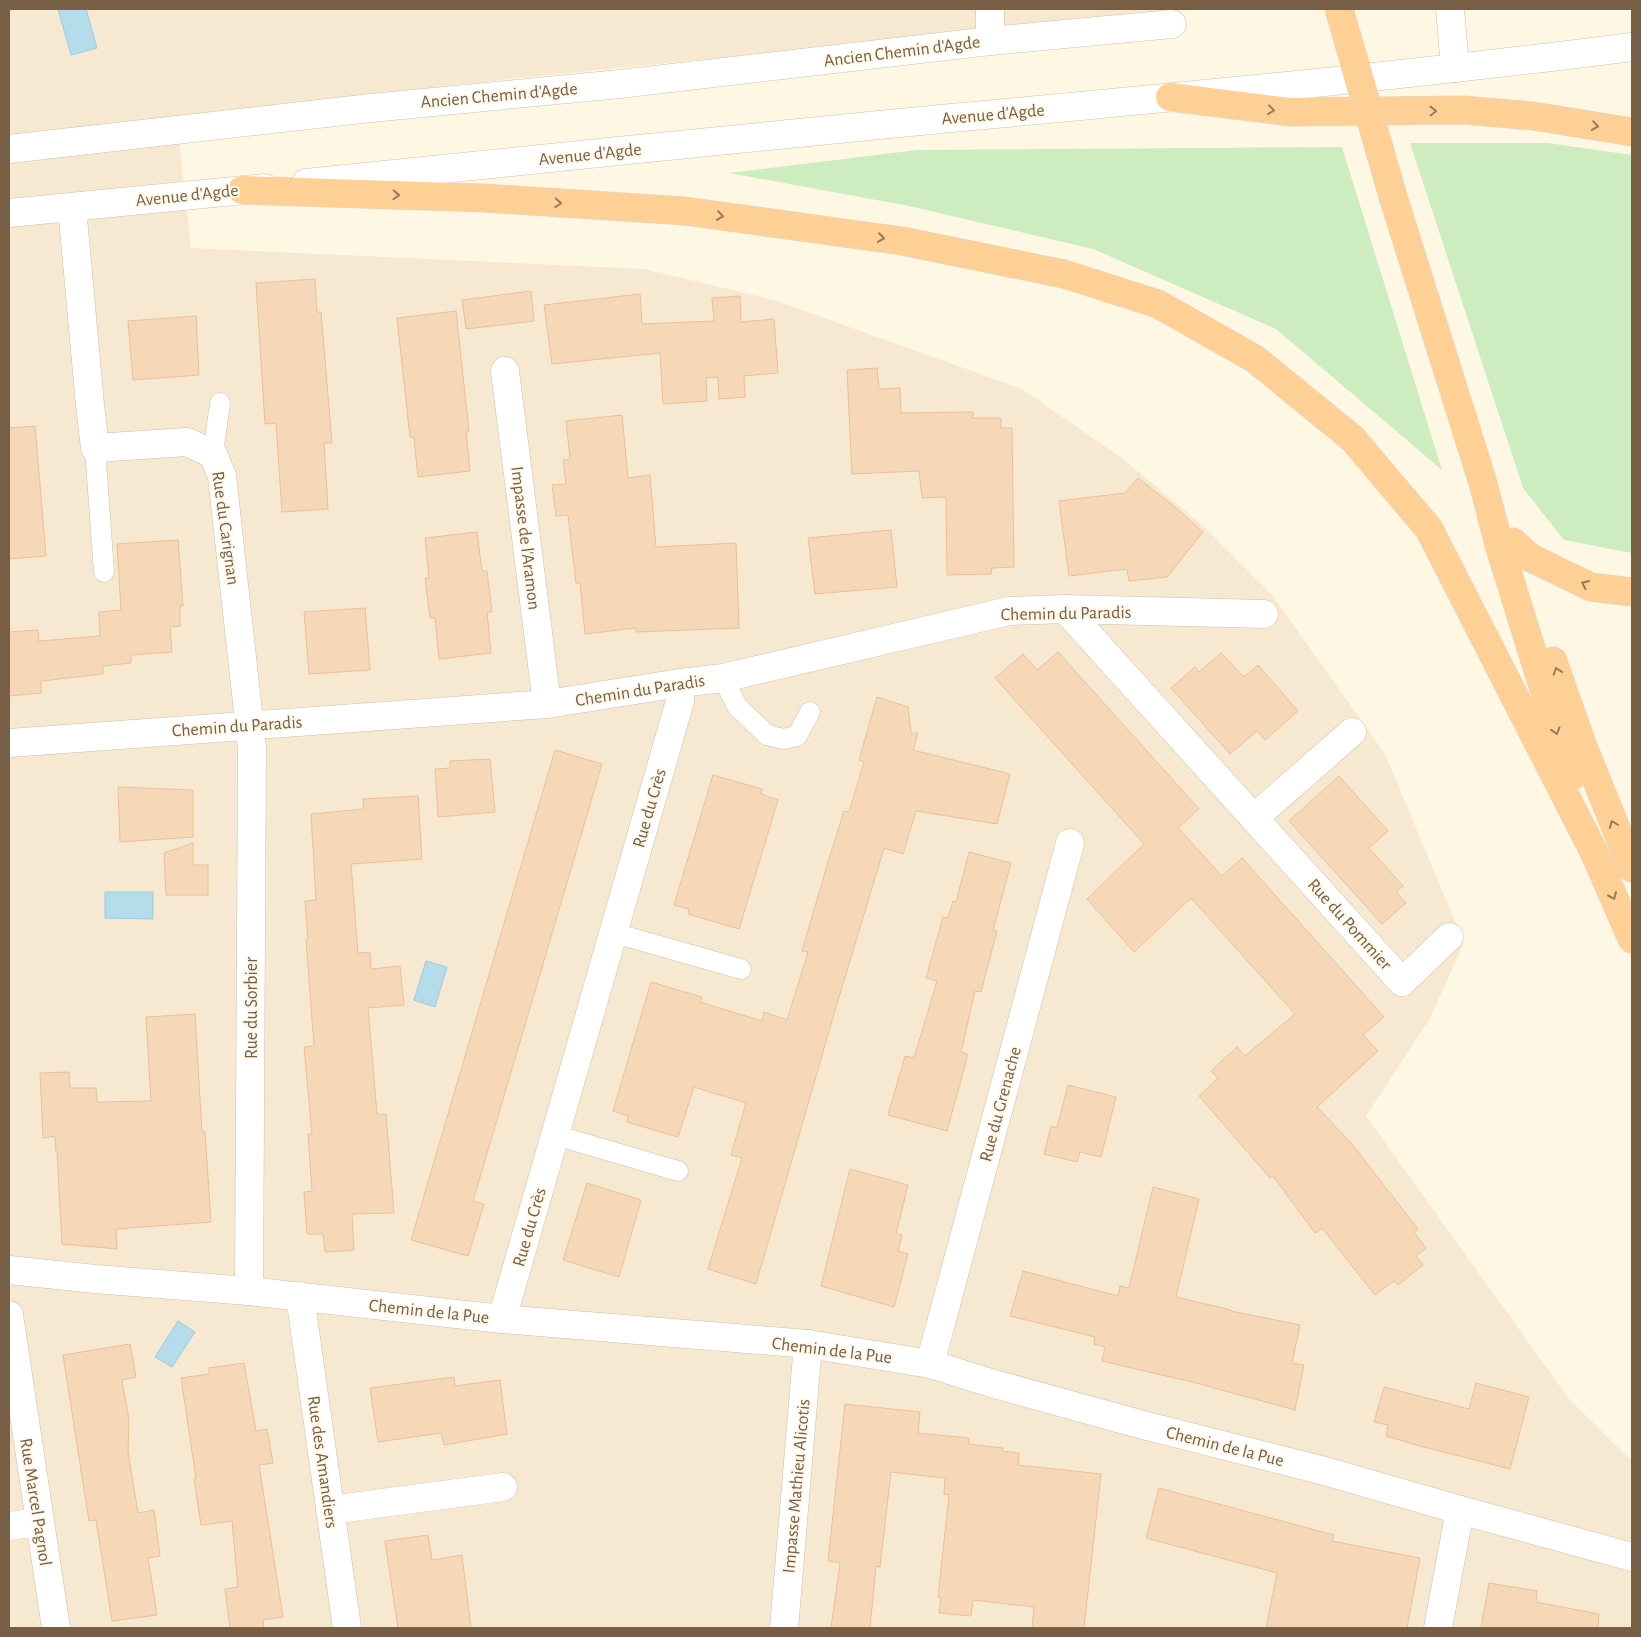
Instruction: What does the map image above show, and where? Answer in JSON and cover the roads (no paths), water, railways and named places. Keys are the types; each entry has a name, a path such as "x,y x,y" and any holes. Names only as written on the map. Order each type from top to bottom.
{"highway":[{"path":"1339,9 1394,200 1483,483 1499,545 1594,852"},
{"path":"1170,97 1290,112 1463,110 1533,116 1632,132"},
{"path":"242,190 484,198 685,211 902,241 1064,274 1158,304 1255,359 1353,439 1429,529 1594,852 1632,939"},
{"path":"1483,483 1513,542 1582,744 1632,868"},
{"path":"1513,542 1531,558 1591,587 1632,592"}],"street":[{"name":"Ancien Chemin d'Agde","path":"990,9 990,41"},
{"path":"1450,9 1455,68"},
{"name":"Ancien Chemin d'Agde","path":"9,149 371,108 620,84 990,41 1172,24"},
{"name":"Avenue d'Agde","path":"9,213 1455,68 1632,47"},
{"path":"72,207 95,448"},
{"name":"Impasse de l'Aramon","path":"505,371 546,704"},
{"name":"Rue du Carignan","path":"95,448 187,442 214,454 222,476 249,725"},
{"name":"Chemin du Paradis","path":"9,744 546,704 723,678 1009,610 1065,609 1264,614"},
{"name":"Rue du Pommier","path":"1065,609 1402,982 1449,937"},
{"name":"Rue du Crès","path":"502,1319 680,701 680,683"},
{"name":"Rue du Sorbier","path":"249,725 252,748 249,1291"},
{"path":"1254,818 1352,732"},
{"name":"Rue du Grenache","path":"930,1364 1070,843"},
{"name":"Chemin de la Pue","path":"9,1270 300,1296 502,1319 808,1344 930,1364 1096,1412 1321,1470 1632,1557"},
{"name":"Rue des Amandiers","path":"300,1296 347,1628"},
{"name":"Rue Marcel Pagnol","path":"9,1316 56,1628"},
{"name":"Impasse Mathieu Alicotis","path":"784,1628 808,1344"},
{"path":"330,1510 503,1487"},
{"path":"1438,1628 1460,1510"},
{"path":"9,1526 39,1522"}],"lane":[{"path":"214,454 220,403"},
{"path":"95,448 104,572"},
{"path":"723,678 737,706 767,735 783,739 797,736 810,712"},
{"path":"614,933 741,969"},
{"path":"555,1135 678,1171"}],"water":[{"path":"58,9 86,9 97,48 71,55"},
{"path":"105,892 153,892 153,919 105,918"},
{"path":"426,961 447,967 435,1007 414,1000"},
{"path":"178,1321 195,1332 172,1367 155,1357"}]}
